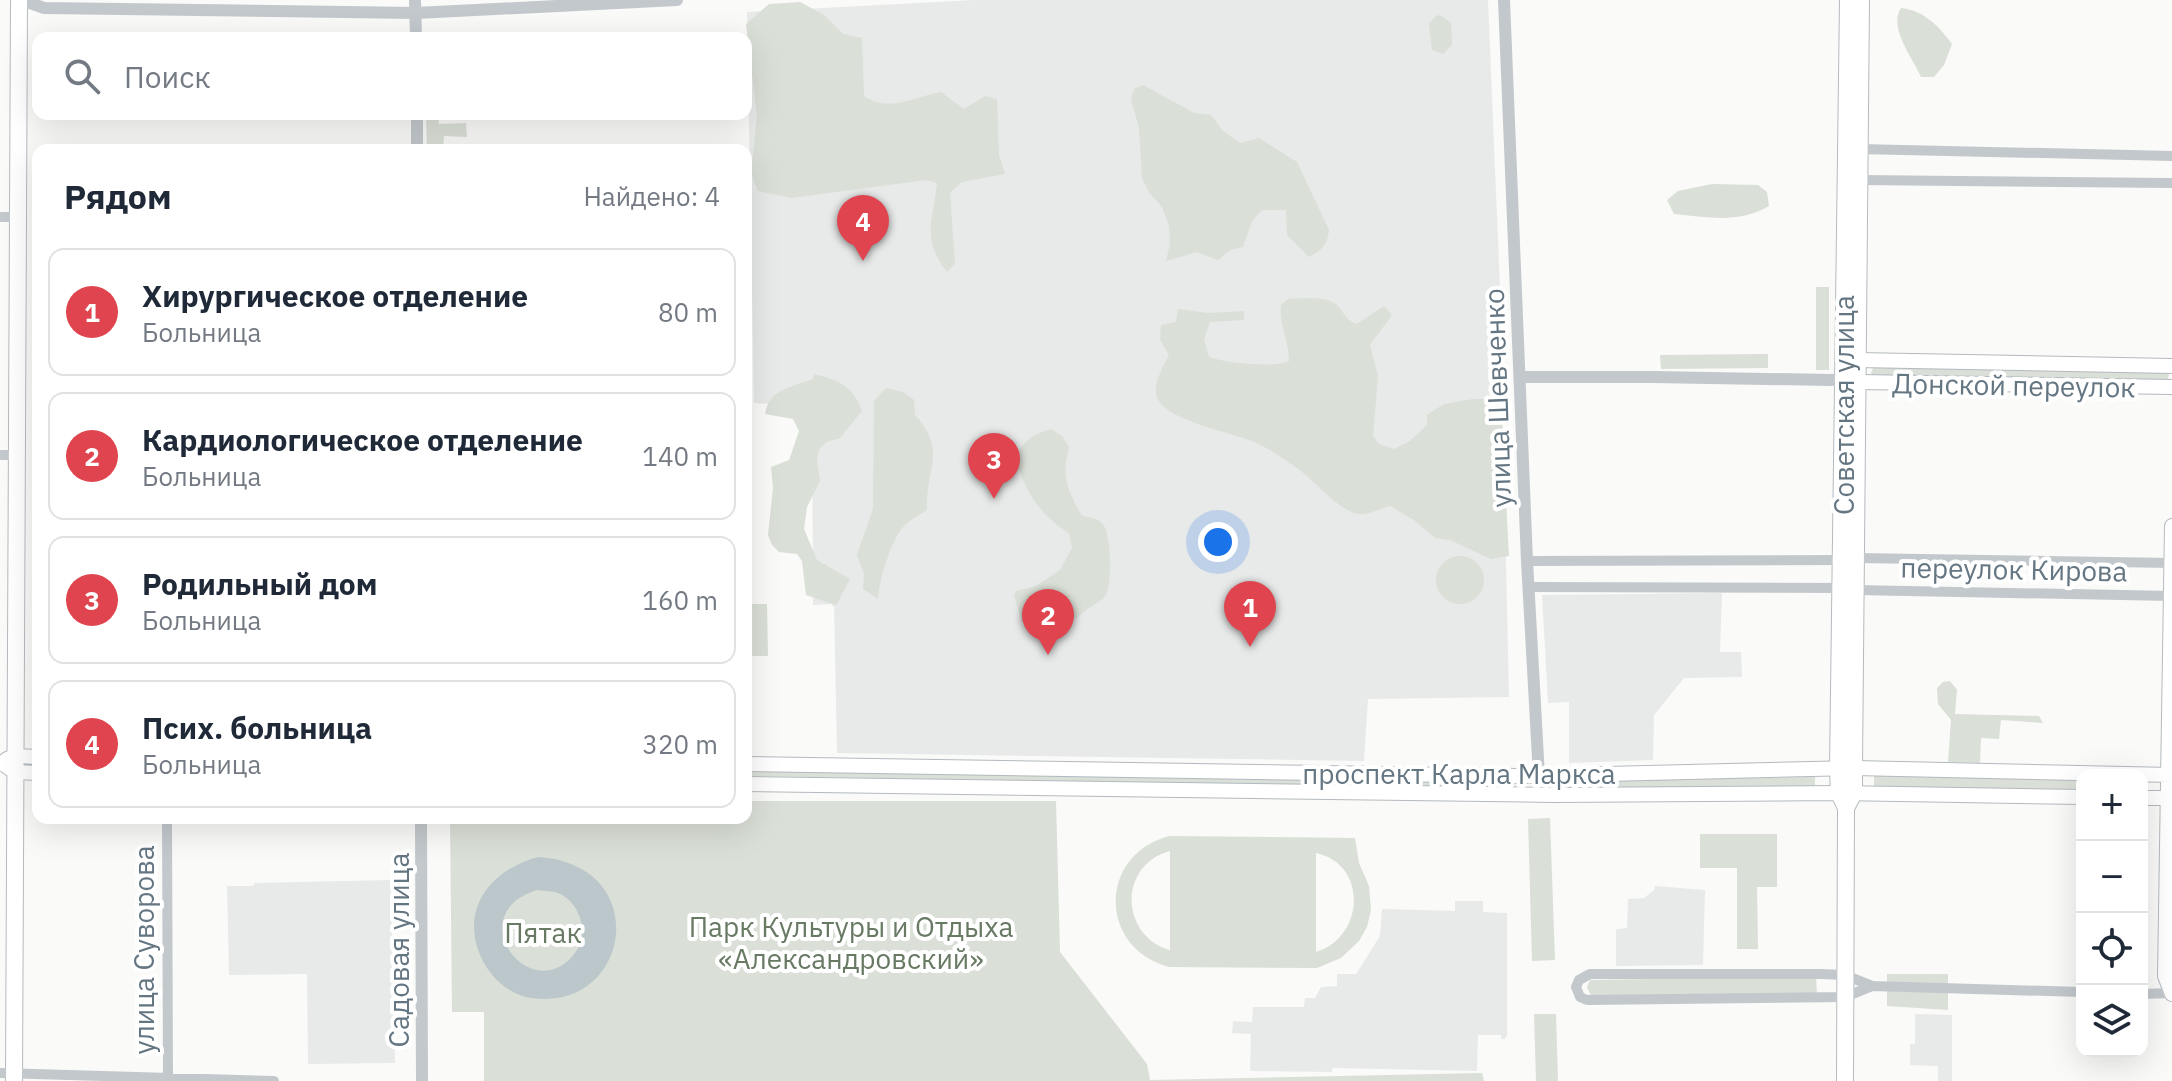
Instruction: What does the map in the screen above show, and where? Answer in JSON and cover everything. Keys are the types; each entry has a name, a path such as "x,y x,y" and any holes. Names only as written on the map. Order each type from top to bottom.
{"main road":[{"path":"9,1076 8,763 18,455 21,0"},
{"name":"Советская улица","path":"1845,1081 1850,380 1848,0"},
{"name":"Советская улица","path":"1850,380 1857,360 1861,0"},
{"name":"Донской переулок","path":"1857,360 2172,366"},
{"name":"Донской переулок","path":"1850,380 2172,387"},
{"path":"2172,526 2165,976 2172,993"},
{"path":"8,763 32,758"},
{"path":"8,763 32,771"},
{"name":"проспект Карла Маркса","path":"752,764 1539,776 1846,769 2170,775"},
{"name":"проспект Карла Маркса","path":"752,784 1846,798 2076,797"},
{"path":"2148,798 2170,798"}],"street":[{"path":"21,0 44,8 416,6 677,0"},
{"name":"улица Шевченко","path":"1504,0 1527,561 1540,794"},
{"path":"416,6 416,32"},
{"path":"417,120 417,144"},
{"path":"1859,149 2172,156"},
{"path":"1859,180 2172,183"},
{"path":"0,217 18,217"},
{"name":"Донской переулок","path":"1520,377 1850,380"},
{"path":"0,455 18,455"},
{"name":"переулок Кирова","path":"1527,561 1849,559 2172,563"},
{"name":"переулок Кирова","path":"1529,587 1849,589 2171,596"},
{"name":"улица Суворова","path":"167,824 168,1080"},
{"name":"Садовая улица","path":"421,824 422,1081"},
{"path":"1872,986 1845,997 1587,1000 1580,997 1576,987 1579,980 1590,974 1845,975 1872,986 2076,992"},
{"path":"2148,994 2172,993"},
{"path":"9,1076 274,1081"}],"shaded area":[{"path":"974,0 1488,0 1500,288 1509,697 1368,699 1364,761 837,753 834,604 813,605 812,407 754,403 752,144 749,144 749,120 752,120 752,32 747,32 747,12"},
{"path":"1722,593 1720,652 1741,652 1742,677 1684,678 1654,715 1653,760 1569,763 1569,702 1548,703 1542,595"},
{"path":"538,857 575,866 600,884 613,908 616,935 608,961 591,983 565,996 531,998 508,989 490,971 475,939 474,922 484,893 494,881 521,863","holes":["537,890 563,896 576,909 582,927 580,945 575,953 558,968 540,971 523,964 510,952 503,936 504,918 514,902"]},
{"path":"391,880 395,1063 308,1064 307,974 229,975 227,886"},
{"path":"1655,886 1705,890 1703,965 1616,966 1616,929 1627,928 1628,899 1644,898"},
{"path":"1455,901 1483,901 1483,912 1507,913 1507,1035 1501,1039 1501,1035 1478,1035 1477,1071 1333,1068 1332,1072 1250,1071 1251,1034 1232,1033 1233,1021 1252,1022 1253,1007 1304,1007 1305,998 1315,998 1321,987 1337,986 1337,974 1356,974 1380,936 1382,909 1455,911"},
{"path":"1915,1014 1952,1015 1952,1081 1938,1081 1938,1066 1910,1065 1910,1044 1915,1044"}],"green space":[{"path":"800,2 824,15 843,34 862,38 864,96 874,101 892,104 941,92 964,109 985,96 997,99 999,155 1005,174 962,182 950,193 955,264 947,272 931,239 937,183 926,180 791,198 758,191 752,176 757,115 752,74 752,32 747,32 746,24 769,4"},
{"path":"1901,8 1930,20 1952,44 1944,65 1934,77 1921,77 1903,43 1898,25"},
{"path":"1440,15 1451,23 1452,45 1443,54 1432,50 1429,24"},
{"path":"1143,85 1194,113 1211,115 1223,131 1240,143 1259,138 1297,162 1329,230 1323,246 1309,257 1287,235 1286,210 1262,210 1252,221 1243,247 1230,250 1218,260 1197,252 1166,261 1170,244 1169,226 1162,207 1142,178 1139,128 1131,99 1134,89"},
{"path":"426,120 439,120 439,124 466,123 467,137 444,136 443,144 427,144"},
{"path":"1712,184 1758,185 1767,192 1769,206 1758,212 1734,217 1674,214 1667,200 1678,191"},
{"path":"1816,287 1829,287 1829,370 1816,370"},
{"path":"1315,298 1334,303 1357,324 1384,306 1392,315 1370,345 1378,376 1373,436 1379,444 1394,449 1410,441 1427,425 1427,415 1444,404 1488,399 1501,407 1509,556 1491,559 1450,540 1435,538 1414,520 1390,506 1367,513 1354,513 1339,505 1301,471 1272,452 1244,438 1189,421 1159,401 1157,384 1169,355 1160,340 1161,325 1176,322 1178,309 1208,313 1244,311 1244,320 1210,322 1204,339 1209,357 1238,363 1272,364 1289,361 1281,312 1281,305 1288,299"},
{"path":"1768,354 1768,368 1661,369 1660,355"},
{"path":"1873,368 2166,371 2169,375 2167,381 1872,376"},
{"path":"814,374 844,385 862,411 840,438 826,442 819,450 820,481 807,507 804,529 817,560 850,579 837,604 832,606 806,595 802,561 797,554 779,552 768,535 773,488 771,467 789,460 799,431 793,419 765,414 767,406 776,394 813,379"},
{"path":"886,388 903,392 914,400 915,415 931,439 933,460 927,510 905,525 895,540 883,571 878,599 863,589 864,574 857,555 873,509 874,401"},
{"path":"1051,429 1062,436 1069,447 1066,475 1077,507 1082,516 1099,521 1106,531 1110,571 1108,589 1104,598 1077,618 1022,622 1014,596 1016,591 1036,586 1060,570 1072,548 1069,533 1050,519 1034,501 1015,457 1030,438"},
{"path":"1460,556 1477,563 1484,580 1477,597 1460,604 1443,597 1436,580 1443,563"},
{"path":"752,604 767,604 768,656 752,656"},
{"path":"1950,681 1957,690 1955,714 2039,716 2043,723 2001,720 1999,739 1981,738 1980,763 1948,762 1951,720 1938,704 1937,688 1943,682"},
{"path":"752,770 1516,782 1515,788 752,776"},
{"path":"1874,775 2076,779 2076,792 1874,788"},
{"path":"1815,777 1815,788 1557,791 1556,780"},
{"name":"Парк Культуры и Отдыха «Александровский»","path":"752,801 1056,801 1060,952 1147,1064 1150,1080 1482,1073 1484,1081 484,1081 484,1012 452,1012 450,824 752,824"},
{"path":"1550,818 1555,960 1532,961 1528,819"},
{"path":"1700,834 1777,834 1777,887 1757,887 1758,949 1737,949 1737,868 1700,868"},
{"path":"1169,836 1355,838 1359,863 1369,886 1371,910 1367,927 1359,941 1341,958 1317,968 1169,967 1146,957 1129,941 1119,922 1116,902 1119,881 1129,862 1146,846","holes":["1170,851 1170,950 1169,950 1153,942 1141,930 1134,916 1132,900 1141,870 1153,859","1316,853 1333,860 1345,871 1352,885 1354,901 1344,932 1332,944 1316,952"]},
{"path":"1887,974 1948,974 1948,1010 1887,1006"},
{"path":"1816,976 1817,995 1591,996 1587,987 1590,980"},
{"path":"1534,1014 1556,1014 1558,1081 1536,1081"}],"place":[{"name":"Псих. больница","path":"863,261"},
{"name":"Родильный дом","path":"994,499"},
{"name":"Хирургическое отделение","path":"1250,647"},
{"name":"Кардиологическое отделение","path":"1048,655"}],"park label":[{"name":"Пятак","path":"543,932"}]}
